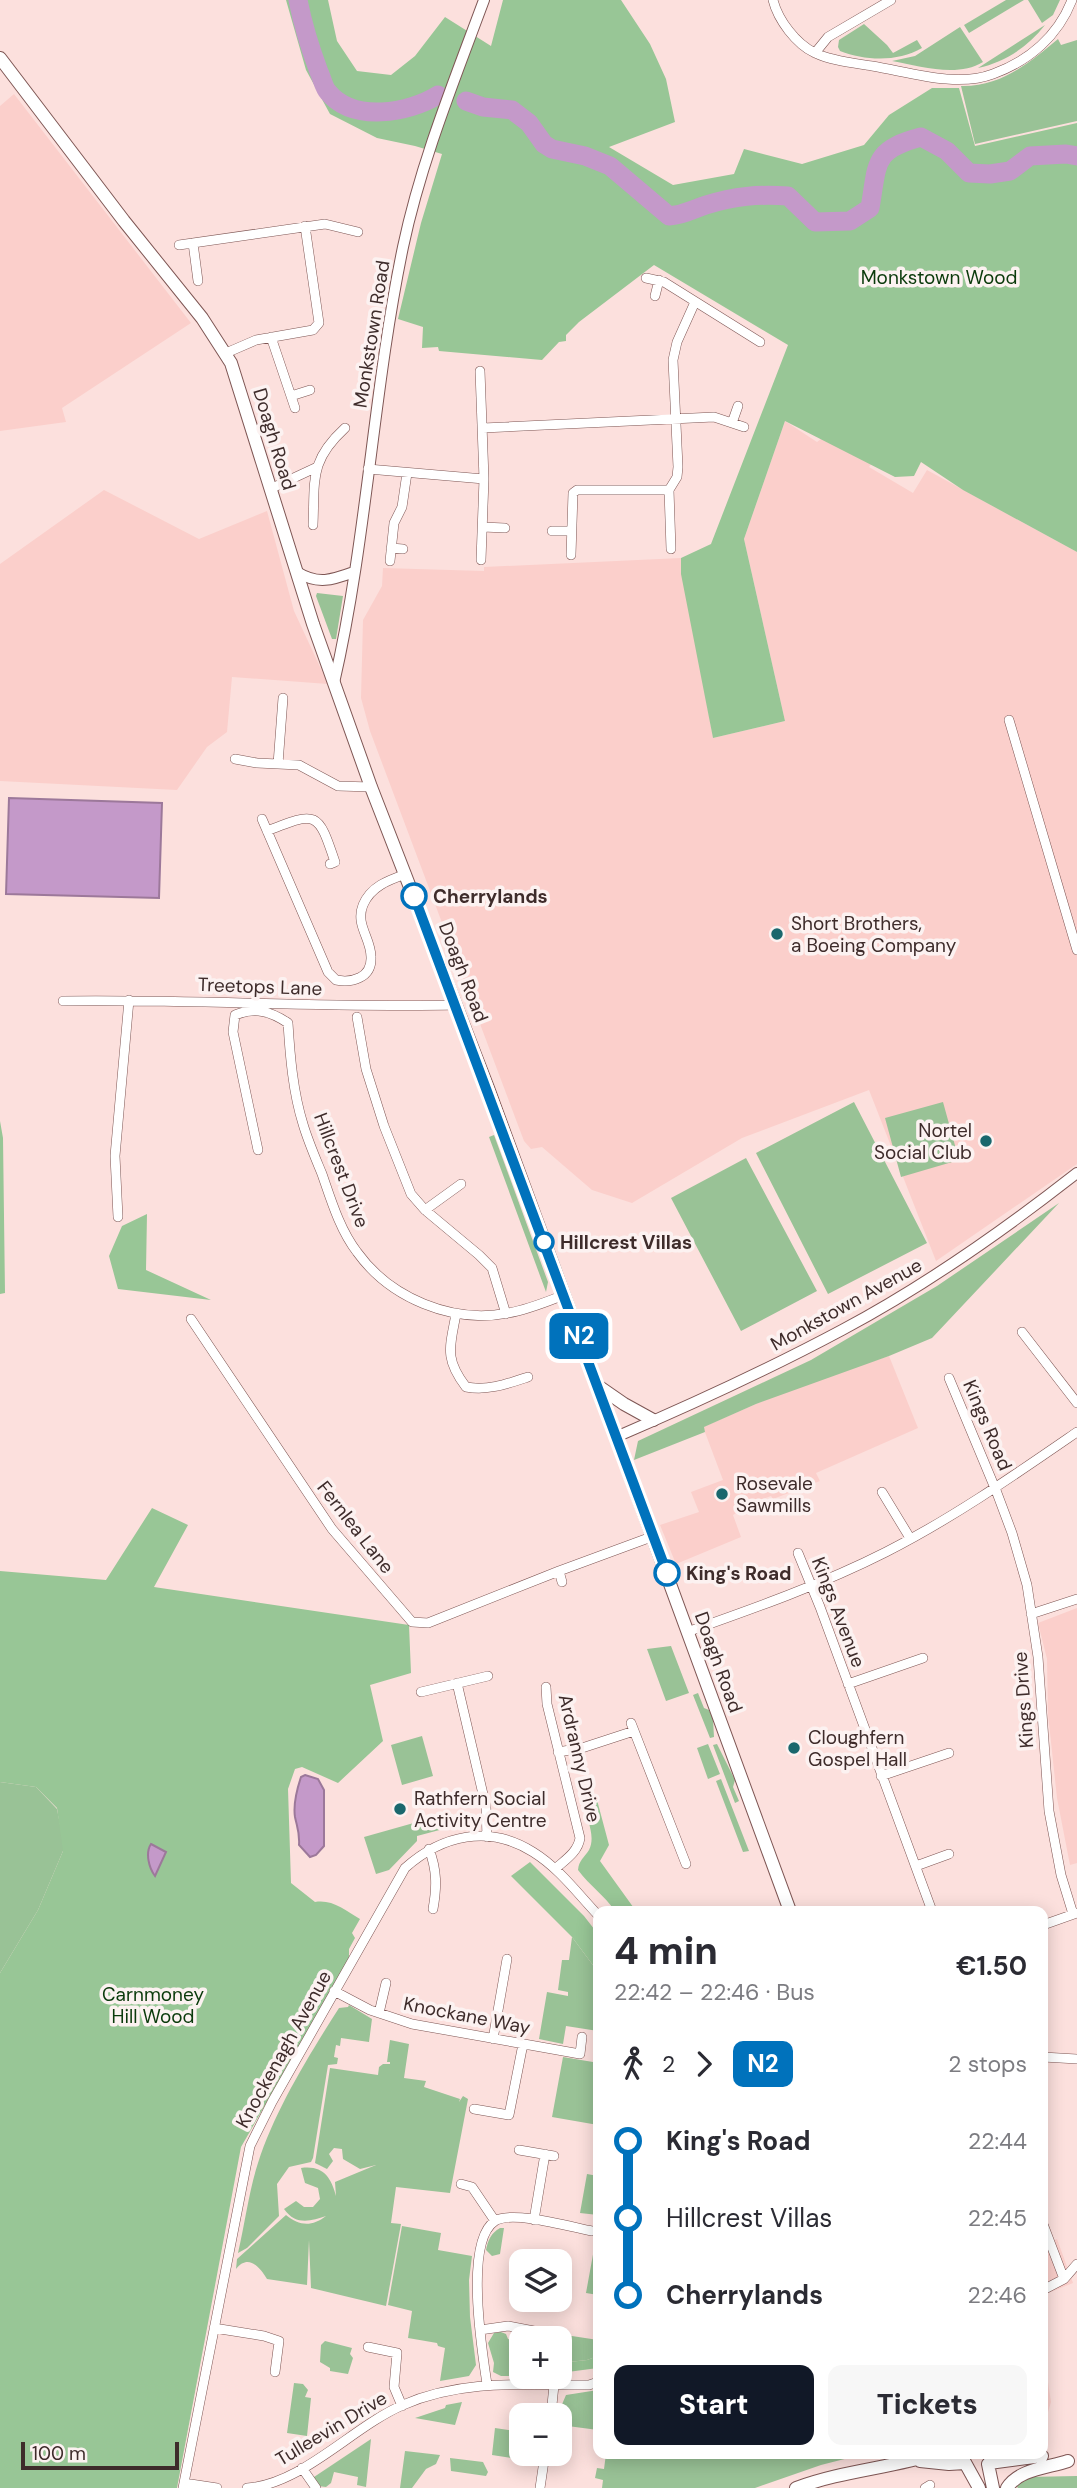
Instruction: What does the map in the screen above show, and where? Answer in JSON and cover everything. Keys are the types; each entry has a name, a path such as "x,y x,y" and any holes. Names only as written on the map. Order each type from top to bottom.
{"main road":[{"name":"Doagh Road","path":"0,58 202,318 226,353 370,787 456,1005 788,1906"},
{"path":"598,1386 653,1420"},
{"path":"1048,2457 1073,2462"},
{"path":"796,2488 853,2471 912,2459 948,2464 966,2461 979,2469 990,2460"},
{"path":"990,2460 993,2488"},
{"path":"966,2461 979,2488"},
{"path":"1007,2488 1016,2476 1022,2473 1073,2462"}],"street":[{"name":"Monkstown Road","path":"334,683 354,572 381,371 400,267 438,122 484,0"},
{"path":"773,0 780,19 814,52 841,61 940,78 991,75 1023,60 1048,40 1066,16 1072,0"},
{"path":"814,52 828,37 886,1"},
{"path":"179,245 325,224 358,232"},
{"path":"226,353 256,340 313,330 319,323 305,226"},
{"path":"193,243 198,281"},
{"path":"646,278 659,280 760,342"},
{"path":"654,296 659,280"},
{"path":"671,549 669,491 677,477 673,360 677,342 695,302"},
{"path":"271,337 295,408"},
{"path":"480,370 484,479 481,560"},
{"path":"291,396 310,390"},
{"path":"732,423 738,406"},
{"path":"483,428 714,416 744,427"},
{"path":"313,525 315,468 331,441 345,428"},
{"path":"270,489 315,468"},
{"path":"368,469 484,479"},
{"path":"390,561 394,523 401,507 407,473"},
{"path":"571,555 573,493 669,491"},
{"path":"483,527 505,528"},
{"path":"552,531 571,531"},
{"path":"391,548 403,549"},
{"path":"297,572 318,582 335,580 354,572"},
{"path":"278,764 283,698"},
{"path":"1009,720 1077,950"},
{"path":"234,759 299,765 338,786 370,787"},
{"path":"267,831 302,817 315,820 324,829 335,862 330,864"},
{"path":"262,819 328,972 336,980 353,981 363,976 369,968 371,957 361,921 364,903 376,887 406,874"},
{"path":"118,1217 115,1156 130,1000"},
{"name":"Treetops Lane","path":"63,1001 130,1000 343,1006 456,1005"},
{"name":"Hillcrest Drive","path":"258,1150 233,1032 235,1015 248,1010 271,1012 288,1023 290,1053 302,1122 334,1207 356,1251 382,1279 418,1302 456,1314 476,1316 506,1314 564,1295"},
{"path":"357,1017 366,1069 384,1126 411,1194 425,1210 492,1268 506,1314"},
{"name":"Monkstown Avenue","path":"616,1437 751,1377 845,1329 933,1276 1013,1222 1077,1173"},
{"path":"425,1210 461,1184"},
{"path":"456,1314 450,1359 456,1374 466,1387 481,1390 528,1377"},
{"name":"Fernlea Lane","path":"191,1319 332,1529 412,1622 428,1623 653,1536"},
{"path":"1022,1332 1077,1403"},
{"name":"Kings Road","path":"949,1378 995,1486"},
{"name":"Kings Road","path":"687,1632 843,1573 910,1538 1076,1435"},
{"name":"Kings Drive","path":"995,1486 1027,1585 1038,1657 1049,1811 1061,1875 1075,1914"},
{"path":"882,1492 910,1538"},
{"name":"Kings Avenue","path":"798,1553 930,1906"},
{"path":"559,1571 562,1582"},
{"path":"1031,1614 1077,1599"},
{"name":"Kings Avenue","path":"848,1684 923,1658"},
{"path":"421,1692 488,1676"},
{"path":"457,1683 486,1807 487,1837"},
{"name":"Ardranny Drive","path":"546,1687 547,1704 580,1838 579,1845 571,1855 555,1869"},
{"path":"558,1752 582,1748 633,1727 686,1864"},
{"path":"881,1776 949,1753"},
{"name":"Knockenagh Avenue","path":"184,2486 250,2146 272,2102 405,1868 429,1849 443,1842 464,1837 487,1837 516,1844 533,1852 555,1869 593,1911"},
{"path":"429,1849 437,1875 433,1909"},
{"path":"916,1866 949,1854"},
{"path":"1048,1924 1075,1914"},
{"path":"493,2039 506,1959"},
{"path":"379,2013 386,1983"},
{"name":"Knockane Way","path":"334,1991 379,2013 412,2024 493,2039 580,2054 582,2036"},
{"path":"474,2109 509,2115 523,2044"},
{"path":"1048,2057 1077,2059"},
{"path":"519,2150 550,2155 534,2220"},
{"path":"461,2184 472,2187 495,2221"},
{"path":"487,2384 480,2330 478,2280 479,2252 483,2237 495,2221 511,2217 592,2231"},
{"path":"1048,2237 1064,2279"},
{"path":"1048,2287 1064,2279 1077,2264"},
{"path":"480,2330 509,2326"},
{"path":"214,2328 264,2336 279,2342 275,2372"},
{"path":"368,2347 397,2353 394,2387 402,2406"},
{"name":"Tulleevin Drive","path":"247,2488 274,2481 302,2468 369,2423 402,2406 451,2390 487,2384 509,2384"},
{"name":"Tulleevin Drive","path":"572,2385 593,2384"},
{"path":"540,2488 543,2466"},
{"path":"302,2468 316,2488"},
{"path":"184,2486 217,2488"}],"shaded area":[{"path":"14,94 191,323 62,408 66,422 0,431 0,106"},
{"path":"785,421 817,442 825,436 874,460 869,467 913,493 927,470 1077,552 1077,1164 936,1261 869,1090 742,1138 632,1203 592,1190 542,1147 531,1149 524,1141 370,731 361,698 363,620 382,586 383,568 484,571 484,567 681,558 713,738 785,721 744,539"},
{"path":"104,490 199,539 267,511 294,611 328,684 232,677 227,732 207,747 177,790 0,781 0,564"},
{"path":"9,798 162,803 159,898 6,894"},
{"path":"889,1356 918,1428 816,1473 820,1481 773,1499 771,1496 753,1503 733,1515 741,1537 676,1564 660,1525 699,1512 691,1492 723,1480 703,1427 800,1385"},
{"path":"1077,1608 1077,1863 1070,1865 1057,1798 1048,1714 1047,1659 1038,1623"},
{"path":"305,1775 318,1779 324,1790 324,1846 316,1855 310,1857 299,1845 295,1812 298,1786 301,1777"},
{"path":"151,1844 166,1852 155,1876 148,1860"},
{"path":"1057,2239 1073,2283 1048,2293 1048,2243"},
{"path":"1048,2382 1051,2402 1048,2412"}],"green space":[{"name":"Monkstown Wood","path":"286,0 328,0 337,41 357,71 391,75 415,56 445,17 491,46 503,0 621,0 650,44 666,79 675,122 609,147 673,185 734,174 744,149 802,164 864,145 889,115 932,88 959,88 975,146 1077,123 1077,552 963,490 921,462 914,476 895,477 785,421 744,539 785,721 713,738 681,574 681,558 711,544 788,345 654,265 579,322 566,335 566,341 559,342 542,360 439,351 438,347 422,348 423,327 398,319 421,223 442,154 377,138 330,114 306,70"},
{"path":"1006,0 1024,0 969,33 964,25"},
{"path":"1028,0 1060,0 1053,15 1042,23"},
{"path":"864,24 893,53 917,40 922,48 892,58 860,57 840,51 839,40"},
{"path":"1045,25 1015,53 978,68"},
{"path":"960,27 983,62 973,67 950,70 892,61 915,56"},
{"path":"1058,39 1061,45 1077,40 1077,121 975,144 961,86 1002,78 1025,65"},
{"path":"317,593 343,596 336,639 332,639"},
{"path":"854,1102 927,1243 828,1294 756,1153"},
{"path":"943,1102 959,1160 901,1177 885,1118"},
{"path":"0,1121 3,1138 5,1293 0,1294"},
{"path":"494,1135 548,1282 546,1292 489,1137"},
{"path":"746,1158 817,1291 741,1331 671,1198"},
{"path":"1059,1203 932,1338 756,1404 704,1427 705,1432 634,1460 638,1441 811,1360 937,1286"},
{"path":"147,1214 146,1270 211,1300 118,1289 109,1256 122,1226"},
{"name":"Carnmoney Hill Wood","path":"152,1508 188,1525 154,1587 409,1625 411,1673 370,1685 383,1741 338,1783 302,1767 295,1769 288,1789 291,1883 315,1902 333,1904 360,1919 352,1933 355,1938 349,1949 349,1959 241,2147 177,2488 0,2488 0,1973 38,1910 63,1851 57,1808 36,1787 0,1782 0,1571 106,1580"},
{"path":"671,1646 689,1693 666,1701 647,1649"},
{"path":"698,1693 704,1708 709,1710 713,1719 714,1737 710,1738 693,1695"},
{"path":"422,1736 433,1776 402,1785 391,1745"},
{"path":"708,1744 720,1774 708,1779 697,1748"},
{"path":"717,1744 735,1780 733,1787 739,1801 735,1803 713,1745"},
{"path":"721,1779 749,1851 743,1852 716,1781"},
{"path":"0,1782 36,1787 57,1809 63,1851 38,1910 0,1973"},
{"path":"597,1800 609,1845 600,1861 632,1906 611,1906 578,1870 592,1839 583,1804"},
{"path":"442,1815 447,1828 417,1836 417,1841 389,1870 376,1874 364,1837"},
{"path":"530,1862 584,1916 593,1928 593,1965 572,1937 511,1876"},
{"path":"572,1937 593,1965 593,2030 566,2026 563,2044 539,2039 547,1992 568,1996 568,1992 558,1990 562,1960 569,1960"},
{"path":"349,2005 372,2019 369,2042 341,2038 340,2046 336,2045 334,2057 338,2058 337,2064 328,2065 313,2158 311,2162 289,2167 277,2184 279,2216 247,2248 238,2253 255,2174 265,2143 283,2103 339,2008"},
{"path":"390,2040 409,2044 404,2078 426,2081 424,2087 460,2099 459,2102 463,2096 468,2099 450,2193 396,2187 391,2223 401,2224 386,2306 311,2288 309,2240 307,2285 267,2279 257,2266 249,2262 236,2269 237,2259 286,2215 306,2224 326,2216 299,2220 284,2209 296,2201 304,2207 313,2207 320,2199 318,2188 305,2183 301,2168 315,2168 325,2174 332,2183 336,2196 335,2182 376,2165 360,2169 343,2159 342,2149 334,2148 329,2154 333,2161 327,2169 315,2163 330,2068 378,2075 379,2067 390,2064 387,2062"},
{"path":"563,2057 593,2062 593,2124 552,2117"},
{"path":"587,2174 593,2175 593,2214 580,2213"},
{"path":"402,2226 441,2233 438,2250 472,2256 469,2280 470,2317 476,2365 469,2376 440,2381 445,2348 437,2343 408,2338 412,2311 388,2305"},
{"path":"504,2228 500,2254 492,2256 486,2250 487,2246 492,2235"},
{"path":"593,2254 593,2294 586,2293"},
{"path":"494,2333 506,2334 509,2339 509,2376 493,2372 494,2363 488,2343"},
{"path":"572,2336 593,2339 593,2358 572,2362"},
{"path":"325,2341 352,2348 350,2354 353,2358 348,2374 330,2371 330,2368 320,2362 321,2345"},
{"path":"593,2358 593,2369 572,2371 572,2362"},
{"path":"294,2383 303,2384 308,2390 305,2397 311,2398 307,2436 287,2433"},
{"path":"593,2391 593,2429 572,2427 572,2403 563,2403 566,2395"},
{"path":"462,2402 455,2425 415,2418 445,2408 446,2405"},
{"path":"495,2428 509,2430 509,2458 492,2455"},
{"path":"371,2439 366,2487 357,2485 358,2477 334,2472 331,2483 326,2487 318,2486 314,2477"},
{"path":"405,2451 440,2455 436,2464 426,2469 412,2488 400,2488"},
{"path":"450,2458 483,2462 488,2472 486,2476 451,2471"},
{"path":"605,2459 844,2459 755,2488 602,2488 603,2480 595,2478 597,2468 604,2469"},
{"path":"1077,2476 1077,2488 1018,2488 1014,2483 1026,2477"}],"waterway":[{"path":"298,0 307,37 324,85 339,102 352,108 382,112 412,106 438,95"},
{"path":"466,101 483,107 512,110 529,123 544,144 552,149 585,156 610,166 669,216 747,196 777,195 788,196 815,222 850,221 870,208 877,169 885,153 893,147 921,137 947,151 969,173 1010,171 1030,156 1077,156"}],"bus line":[{"name":"N2","path":"414,896 488,1088 667,1573"}],"place":[{"name":"Cherrylands","path":"414,896"},
{"name":"Short Brothers, a Boeing Company","path":"777,934"},
{"name":"Nortel Social Club","path":"986,1141"},
{"name":"Hillcrest Villas","path":"544,1242"},
{"name":"Rosevale Sawmills","path":"722,1494"},
{"name":"King's Road","path":"667,1573"},
{"name":"Cloughfern Gospel Hall","path":"794,1748"},
{"name":"Rathfern Social Activity Centre","path":"400,1809"}]}
